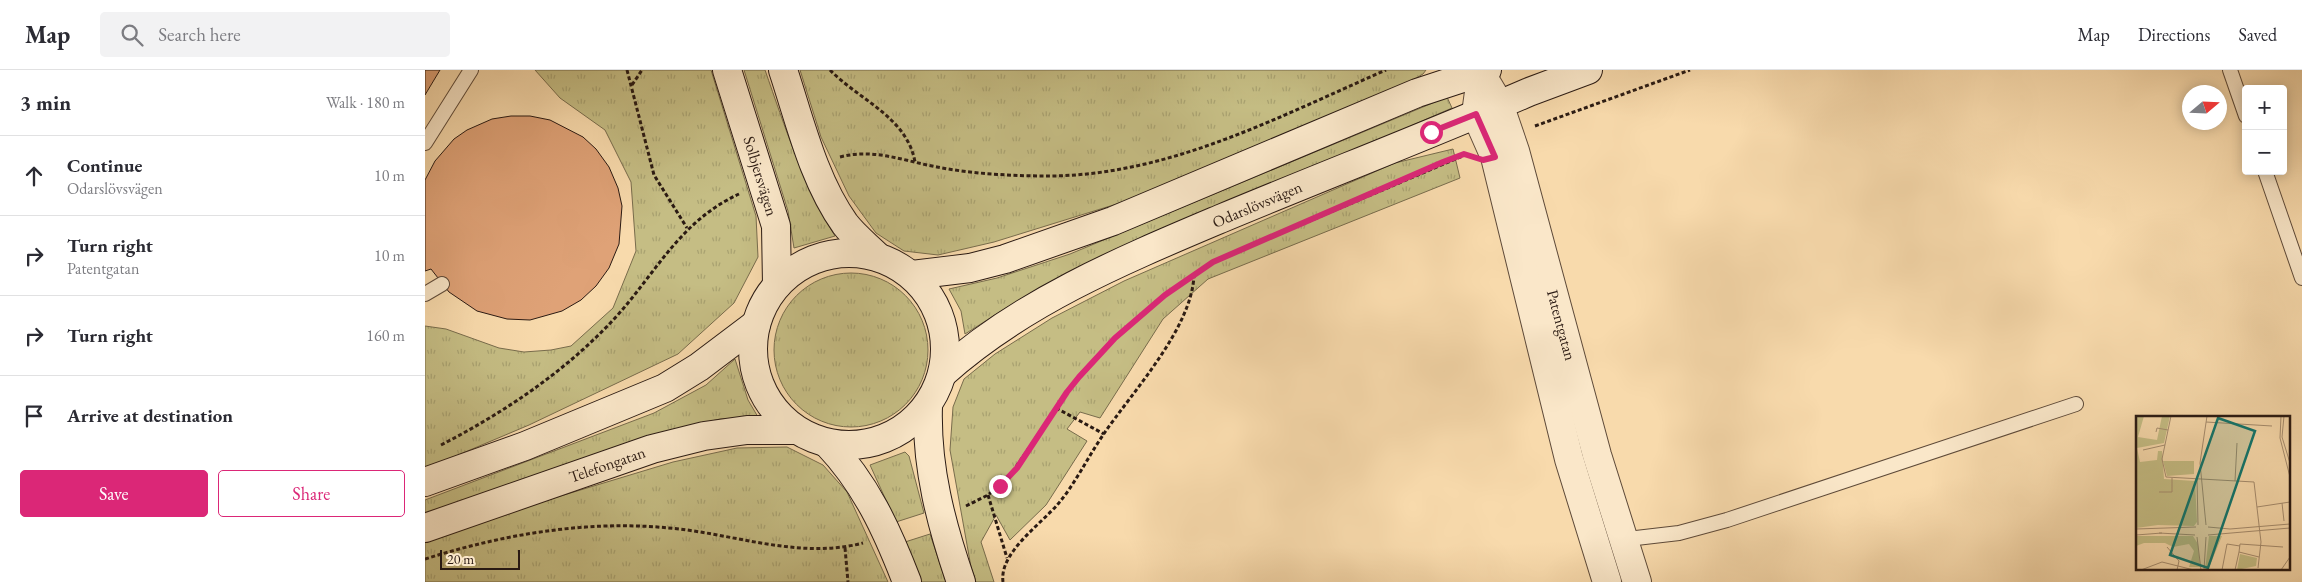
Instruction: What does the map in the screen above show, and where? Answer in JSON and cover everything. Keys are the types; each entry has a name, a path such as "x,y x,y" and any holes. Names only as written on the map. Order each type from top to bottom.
{"main road":[{"name":"Solbjersvägen","path":"727,70 776,226 777,285"},
{"path":"783,70 812,156 835,208 846,226 878,257"},
{"path":"911,275 970,268 1005,259 1113,221 1417,93 1483,70 1488,109"},
{"name":"Odarslövsvägen","path":"943,373 996,330 1049,300 1151,248 1488,109 1589,70"},
{"name":"Patentgatan","path":"1488,109 1505,154 1637,582"},
{"name":"Patentgatan","path":"1505,154 1569,459 1607,582"},
{"path":"856,253 878,257 901,268 927,291 944,330 946,351 943,373 937,390 928,406 905,429 875,442 859,445 827,443 797,430 778,414 764,395 755,372 753,348 756,324 768,297 777,285 793,270 834,254 856,253"},
{"path":"425,482 525,446 665,388 699,367 756,324"},
{"path":"928,406 927,441 936,500 961,582"},
{"name":"Telefongatan","path":"425,528 652,449 704,436 747,430 797,430"},
{"path":"827,443 864,488 879,515 907,582"}],"lane":[{"path":"425,144 471,70"},
{"path":"2230,70 2242,104"},
{"path":"2266,175 2302,278"},
{"path":"425,294 442,284"},
{"path":"1596,545 1625,539 1679,533 1727,520 2076,404"}],"path":[{"path":"627,70 654,175 687,228"},
{"path":"632,86 642,70"},
{"path":"830,70 895,122 913,147 915,162"},
{"path":"836,159 869,153 893,156 937,167 1020,174 1050,176 1108,172 1184,154 1223,140 1386,70"},
{"path":"965,507 988,495 1000,486 1017,468 1056,408 1079,377 1115,338 1165,295 1213,262 1464,154 1483,160 1523,147 1531,127 1690,70"},
{"path":"433,448 491,419 565,364 615,318 687,228 729,198 742,192"},
{"path":"1007,558 1059,503 1104,434 1168,344 1193,293 1194,275"},
{"path":"1056,408 1104,434"},
{"path":"988,495 1007,558 1003,581"},
{"path":"425,559 513,535 547,530 604,526 678,529 809,550 855,546"},
{"path":"845,548 848,582"}],"green space":[{"path":"535,70 711,70 756,216 758,257 734,303 678,354 529,425 425,469 425,326 446,329 499,348 524,352 571,346 613,308 636,251 631,182 605,130 560,98"},
{"path":"744,70 765,70 804,176 835,236 794,248 788,211"},
{"path":"800,70 1426,70 1423,74 1394,91 1136,198 994,242 938,255 904,251 876,233 849,196 821,137"},
{"path":"1447,97 1452,108 1073,273 1006,308 965,334 961,311 949,289 997,278 1070,254"},
{"path":"1453,149 1460,178 1208,279 1163,319 1100,418 1080,412 1067,429 1087,441 1046,505 1010,540 996,515 981,542 994,582 976,582 971,567 950,450 953,407 964,379 995,354 1052,318 1124,281 1395,163"},
{"path":"851,273 880,279 894,286 905,296 915,307 922,321 928,350 922,379 915,393 905,404 894,414 880,421 851,427 822,421 808,414 797,404 787,393 780,379 774,350 780,321 787,307 797,296 808,286 822,279"},
{"path":"735,359 748,400 758,417 720,419 664,432 425,515 425,500 654,413 706,385"},
{"path":"787,447 823,465 847,492 888,582 425,582 425,542 544,501 673,462 737,448"},
{"path":"905,452 909,456 924,513 896,522 870,465"},
{"path":"930,534 946,582 921,582 905,542"}],"building":[{"path":"425,70 440,70 425,95"},
{"path":"530,116 550,120 583,137 596,149 609,167 618,188 622,206 619,244 609,268 596,286 581,300 562,311 530,320 507,319 477,311 449,292 431,269 425,271 425,180 435,161 454,139 467,130 492,119"}],"route":[{"path":"1000,486 1017,468 1067,392 1115,338 1165,295 1213,262 1274,234 1464,154 1483,160 1495,157 1476,114 1431,132"}]}
